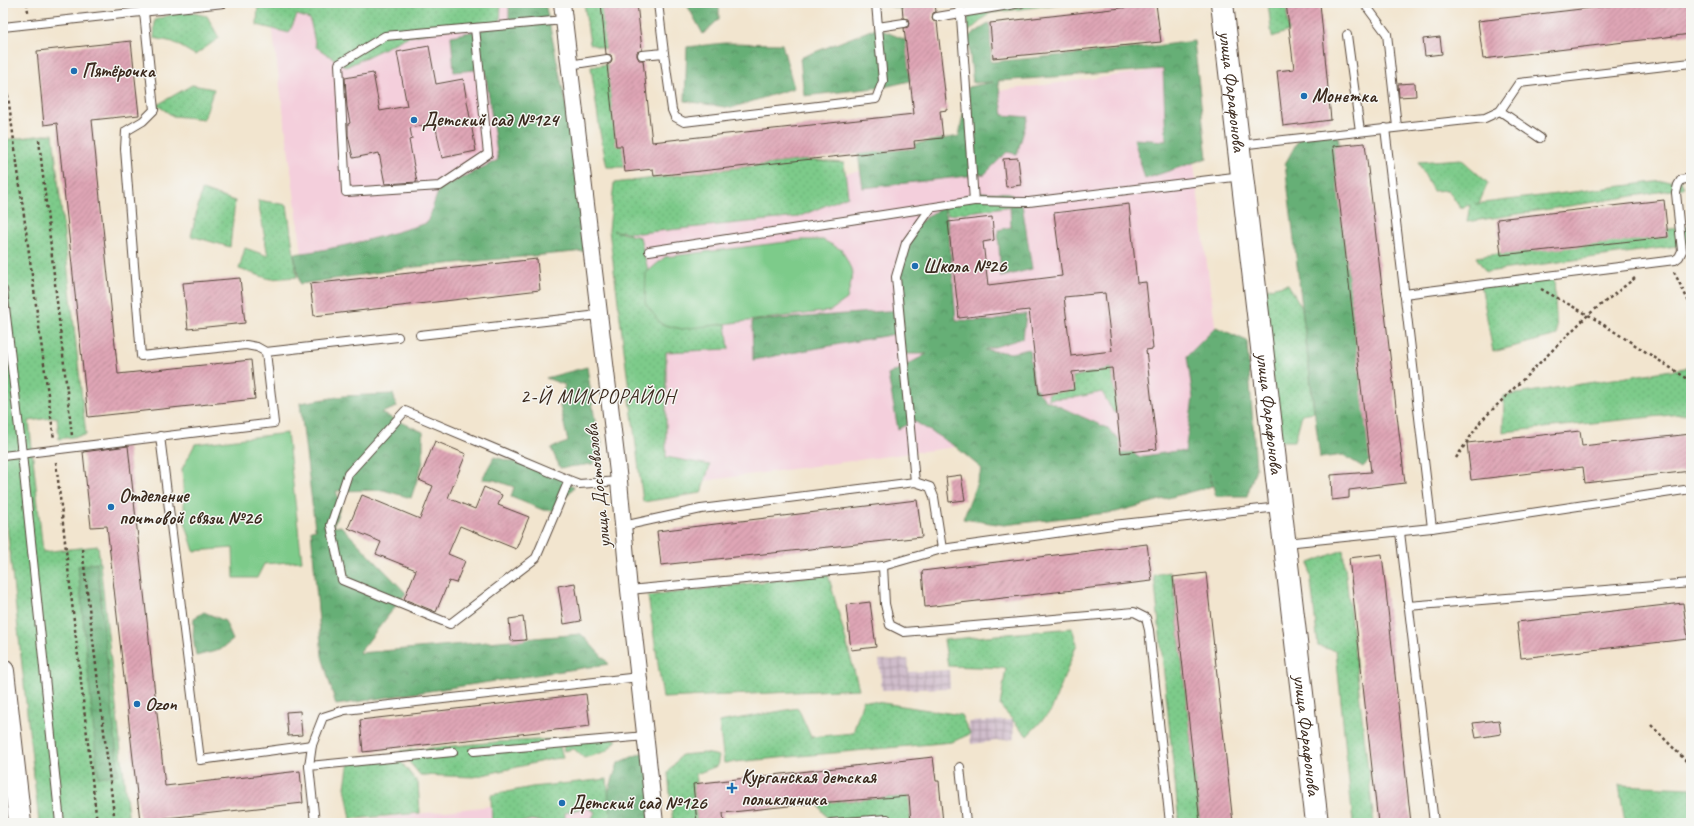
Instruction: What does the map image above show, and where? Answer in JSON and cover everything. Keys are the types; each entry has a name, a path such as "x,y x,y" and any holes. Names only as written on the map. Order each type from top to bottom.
{"street":[{"name":"улица Достовалова","path":"562,3 619,481 629,590 655,823"},
{"name":"улица Фарафонова","path":"1222,3 1317,823"},
{"path":"3,671 20,823"}],"lane":[{"path":"3,27 224,3"},
{"path":"658,3 672,110 675,117 684,122 876,99 883,81 876,3"},
{"path":"960,3 962,14 974,201"},
{"path":"937,16 962,14 1022,3"},
{"path":"1364,3 1387,34 1398,126"},
{"path":"144,12 154,110 143,121 126,131 125,149 141,356 246,345 257,347 266,352 398,337"},
{"path":"475,28 488,154 440,186 346,192 338,64 385,36 564,20"},
{"path":"878,28 904,23"},
{"path":"1347,35 1360,131"},
{"path":"642,55 664,53"},
{"path":"569,65 606,59"},
{"path":"1239,146 1398,126 1485,118 1500,111 1519,83 1691,63"},
{"path":"1500,111 1540,138"},
{"path":"1385,128 1432,528"},
{"path":"649,251 974,201 1029,202 1242,176"},
{"path":"1404,294 1668,262 1680,257 1682,251 1676,193 1678,185 1681,180 1691,178"},
{"path":"915,482 896,278 906,243 931,208"},
{"path":"3,290 22,454 60,823"},
{"path":"420,335 599,315"},
{"path":"3,456 274,423 266,352"},
{"path":"569,480 536,558 450,624 342,580 331,525 348,474 405,411 579,484 619,481"},
{"path":"160,436 200,760 312,745"},
{"path":"623,526 701,509 915,482 930,487 934,498 942,549"},
{"path":"1285,543 1432,528 1691,489"},
{"path":"629,590 883,566 942,549 1112,525 1280,507"},
{"path":"1400,532 1434,823"},
{"path":"883,566 885,604 890,625 904,632 1134,612 1146,618 1149,630 1170,823"},
{"path":"1408,606 1691,583"},
{"path":"315,823 309,766 312,745 323,717 345,710 639,677"},
{"path":"474,751 646,736"},
{"path":"309,766 453,752"},
{"path":"960,767 966,823"},
{"path":"831,823 887,819"}],"path":[{"path":"39,140 73,447"},
{"path":"1668,262 1691,306"},
{"path":"1456,458 1481,421 1588,314 1648,269 1652,264"},
{"path":"1522,279 1588,314 1691,381"},
{"path":"82,549 115,823"},
{"path":"1651,725 1691,766"}],"shaded area":[{"name":"Детский сад №124","path":"269,3 531,3 557,236 304,269"},
{"name":"Школа №26","path":"1181,67 1236,483 1002,515 992,442 651,488 614,204 990,154 982,93"},
{"path":"908,659 909,672 949,670 950,688 882,690 879,660"},
{"path":"1013,720 1014,739 971,744 968,722"},
{"name":"Детский сад №126","path":"610,793 613,823 361,823 361,820"}],"green space":[{"path":"258,3 501,3 500,25 478,23 407,37 346,67 316,47 310,19 297,15 289,33 257,25"},
{"path":"509,3 545,3 596,250 415,267 300,284 294,254 345,245 427,223 439,189 498,160 485,69 454,72 451,36 509,24"},
{"path":"584,3 604,3 609,50 590,44"},
{"path":"686,3 719,3 719,19 703,34"},
{"path":"882,3 902,3 903,10 883,4"},
{"path":"968,3 1067,3 990,13 968,32"},
{"path":"1268,3 1286,3 1289,31 1272,37"},
{"path":"182,11 207,16 219,38 195,55 173,42 154,38 155,20"},
{"path":"990,23 991,62 1139,48 1194,41 1207,158 1145,179 1134,139 1166,141 1163,69 998,81 1003,115 1028,117 1017,154 1007,152 985,174 863,188 858,154 959,136 968,87 993,82 973,83 968,37"},
{"path":"876,28 906,40 910,81 884,87 804,96 800,58"},
{"path":"725,43 782,44 794,88 731,108 685,101 687,47"},
{"path":"607,64 628,167 607,167 600,132 591,67"},
{"path":"192,85 214,89 204,119 173,116 157,105"},
{"path":"1302,133 1338,134 1370,460 1363,467 1343,455 1320,458 1285,164"},
{"path":"53,134 86,435 59,439 57,417 29,421 43,552 98,546 129,823 39,823 3,489 3,140"},
{"path":"1461,159 1488,183 1479,203 1475,204 1680,179 1684,188 1467,222 1470,205 1460,208 1448,190 1433,191 1418,162"},
{"path":"804,160 844,163 848,196 798,217 639,233 613,231 640,237 661,324 678,328 726,324 729,349 666,352 666,457 710,465 701,493 643,502 609,230 614,183"},
{"path":"202,190 235,201 230,247 191,236"},
{"path":"973,192 1010,193 1019,205 948,215 943,206"},
{"path":"258,200 287,205 297,277 270,279 239,269 245,248 268,256"},
{"path":"1022,204 1032,269 1001,277 998,230 1011,227 1010,206"},
{"path":"943,206 948,222 956,320 994,321 1012,315 1026,314 1023,338 985,350 1011,353 1029,349 1034,385 1045,400 1107,428 1138,457 1177,451 1185,452 1193,398 1187,356 1216,327 1247,341 1256,468 1247,496 1216,496 1209,473 1212,486 1116,512 1004,525 963,519 982,469 956,447 914,421 898,429 888,375 927,354 899,354 901,320 895,334 753,360 752,321 900,310 898,260 920,222"},
{"path":"1691,226 1691,244 1486,272 1476,257"},
{"path":"802,240 823,240 842,250 853,273 847,299 830,311 682,329 661,324 645,303 646,273 665,257"},
{"path":"1554,278 1557,335 1493,352 1481,284"},
{"path":"1288,284 1302,308 1314,412 1302,414 1295,441 1280,441 1261,290"},
{"path":"587,367 595,421 602,443 593,464 560,468 551,448 568,442 560,406 565,385 546,378"},
{"path":"1691,367 1691,413 1503,432 1504,396"},
{"path":"1112,368 1117,411 1114,413 1102,392 1078,397 1048,399 1050,382"},
{"path":"393,394 397,407 381,413 423,432 423,462 411,498 383,490 336,491 341,505 333,527 341,526 406,593 359,653 581,634 609,664 336,705 322,656 311,530 317,529 315,528 300,403 344,396"},
{"path":"287,433 302,561 264,564 257,578 234,578 233,548 194,551 185,522 182,469 195,444"},
{"path":"494,457 547,470 574,487 555,511 543,510 511,497 514,487 494,480 482,479"},
{"path":"1343,550 1374,823 1353,823 1336,651 1318,646 1309,563"},
{"path":"97,563 119,774 98,777 78,566"},
{"path":"1169,572 1173,580 1200,823 1179,823 1154,575"},
{"path":"828,574 859,689 663,698 648,596"},
{"path":"204,612 225,621 233,640 220,650 196,656 193,636 194,618"},
{"path":"1072,628 1077,644 1051,711 1027,736 1000,706 1006,668 948,666 944,640"},
{"path":"863,700 961,715 970,734 952,742 724,763 719,722 798,708 811,737 853,733"},
{"path":"604,734 617,740 607,751 584,758 574,749 564,751 562,737"},
{"path":"558,739 563,758 552,759 474,777 420,775 400,751 496,742"},
{"path":"646,751 655,823 612,823 608,793 618,763"},
{"path":"705,753 719,756 717,766 696,774 695,802 697,823 673,823 668,773 681,755"},
{"path":"397,757 418,783 420,813 351,819 345,787 349,761"},
{"path":"607,779 612,823 590,823 595,812 586,807 565,813 565,823 546,823 533,820 516,823 492,823 491,795 532,787"},
{"path":"1619,785 1691,788 1691,823 1625,823"},
{"path":"909,796 911,823 831,823 817,803"}],"building":[{"path":"601,3 637,3 642,50 637,52 637,56 639,60 643,60 652,142 914,114 904,28 908,27 909,23 908,19 903,18 902,3 935,3 936,12 933,13 932,18 933,21 937,22 947,110 940,111 943,138 914,141 915,148 654,176 653,169 625,172 622,146 616,146 607,65 611,63 612,59 611,55 606,54"},
{"name":"Монетка","path":"1286,3 1320,3 1331,120 1283,126 1277,71 1294,69"},
{"path":"1633,3 1691,3 1691,34 1483,59 1478,21"},
{"path":"1156,4 1161,42 993,58 990,23"},
{"path":"1440,37 1442,54 1425,56 1423,39"},
{"path":"131,41 139,115 92,120 118,374 251,360 255,399 88,417 57,123 44,125 37,51"},
{"path":"429,46 436,84 463,79 476,151 442,158 435,123 410,128 412,139 409,140 417,182 385,184 379,153 353,158 348,135 348,124 350,123 347,107 345,78 373,73 380,111 407,106 397,52"},
{"path":"1415,83 1416,96 1399,97 1398,84"},
{"path":"1365,143 1405,483 1349,490 1349,498 1332,500 1331,475 1371,472 1333,146"},
{"path":"1018,158 1021,185 1006,187 1003,159"},
{"path":"1664,200 1668,237 1501,255 1497,219"},
{"path":"1129,204 1137,283 1146,282 1153,349 1146,350 1157,449 1121,453 1112,368 1072,372 1074,390 1039,395 1029,310 959,318 948,222 992,217 994,240 983,242 988,285 1062,276 1054,213","holes":["1105,293 1112,351 1071,356 1064,297"]},
{"path":"537,259 540,290 314,316 310,284"},
{"path":"240,278 245,323 188,329 183,283"},
{"path":"1580,431 1582,446 1691,434 1691,471 1585,483 1583,467 1471,480 1467,443"},
{"path":"435,441 466,454 448,498 475,509 484,487 502,495 498,505 529,517 516,549 460,526 448,554 465,561 456,583 449,581 436,612 404,599 416,570 376,554 381,542 348,528 362,495 420,519 433,486 419,480"},
{"path":"128,446 165,786 300,771 303,803 140,821 107,526 91,527 83,452"},
{"path":"961,475 965,500 949,502 946,477"},
{"path":"917,500 922,537 661,565 657,531"},
{"path":"1147,544 1152,581 925,607 922,571"},
{"path":"1382,554 1411,823 1378,823 1349,558"},
{"path":"1206,573 1233,823 1200,823 1173,577"},
{"path":"575,583 581,621 564,624 558,586"},
{"path":"870,602 876,647 851,650 846,605"},
{"path":"1683,603 1688,639 1521,658 1517,622"},
{"path":"523,617 526,640 511,641 509,619"},
{"path":"586,694 590,726 363,752 360,720"},
{"path":"300,711 302,735 288,736 286,712"},
{"path":"1499,720 1501,734 1476,738 1473,723"},
{"path":"933,757 936,781 939,781 943,823 911,823 909,796 817,803 723,813 724,823 697,823 693,784"}],"place":[{"name":"Пятёрочка","path":"74,71"},
{"name":"Монетка","path":"1304,96"},
{"name":"Детский сад №124","path":"414,120"},
{"name":"Школа №26","path":"915,266"},
{"name":"Отделение почтовой связи №26","path":"111,507"},
{"name":"Ozon","path":"137,704"},
{"name":"Курганская детская поликлиника","path":"732,788"},
{"name":"Детский сад №126","path":"562,803"}],"district":[{"name":"2-Й МИКРОРАЙОН","path":"598,396"}]}
